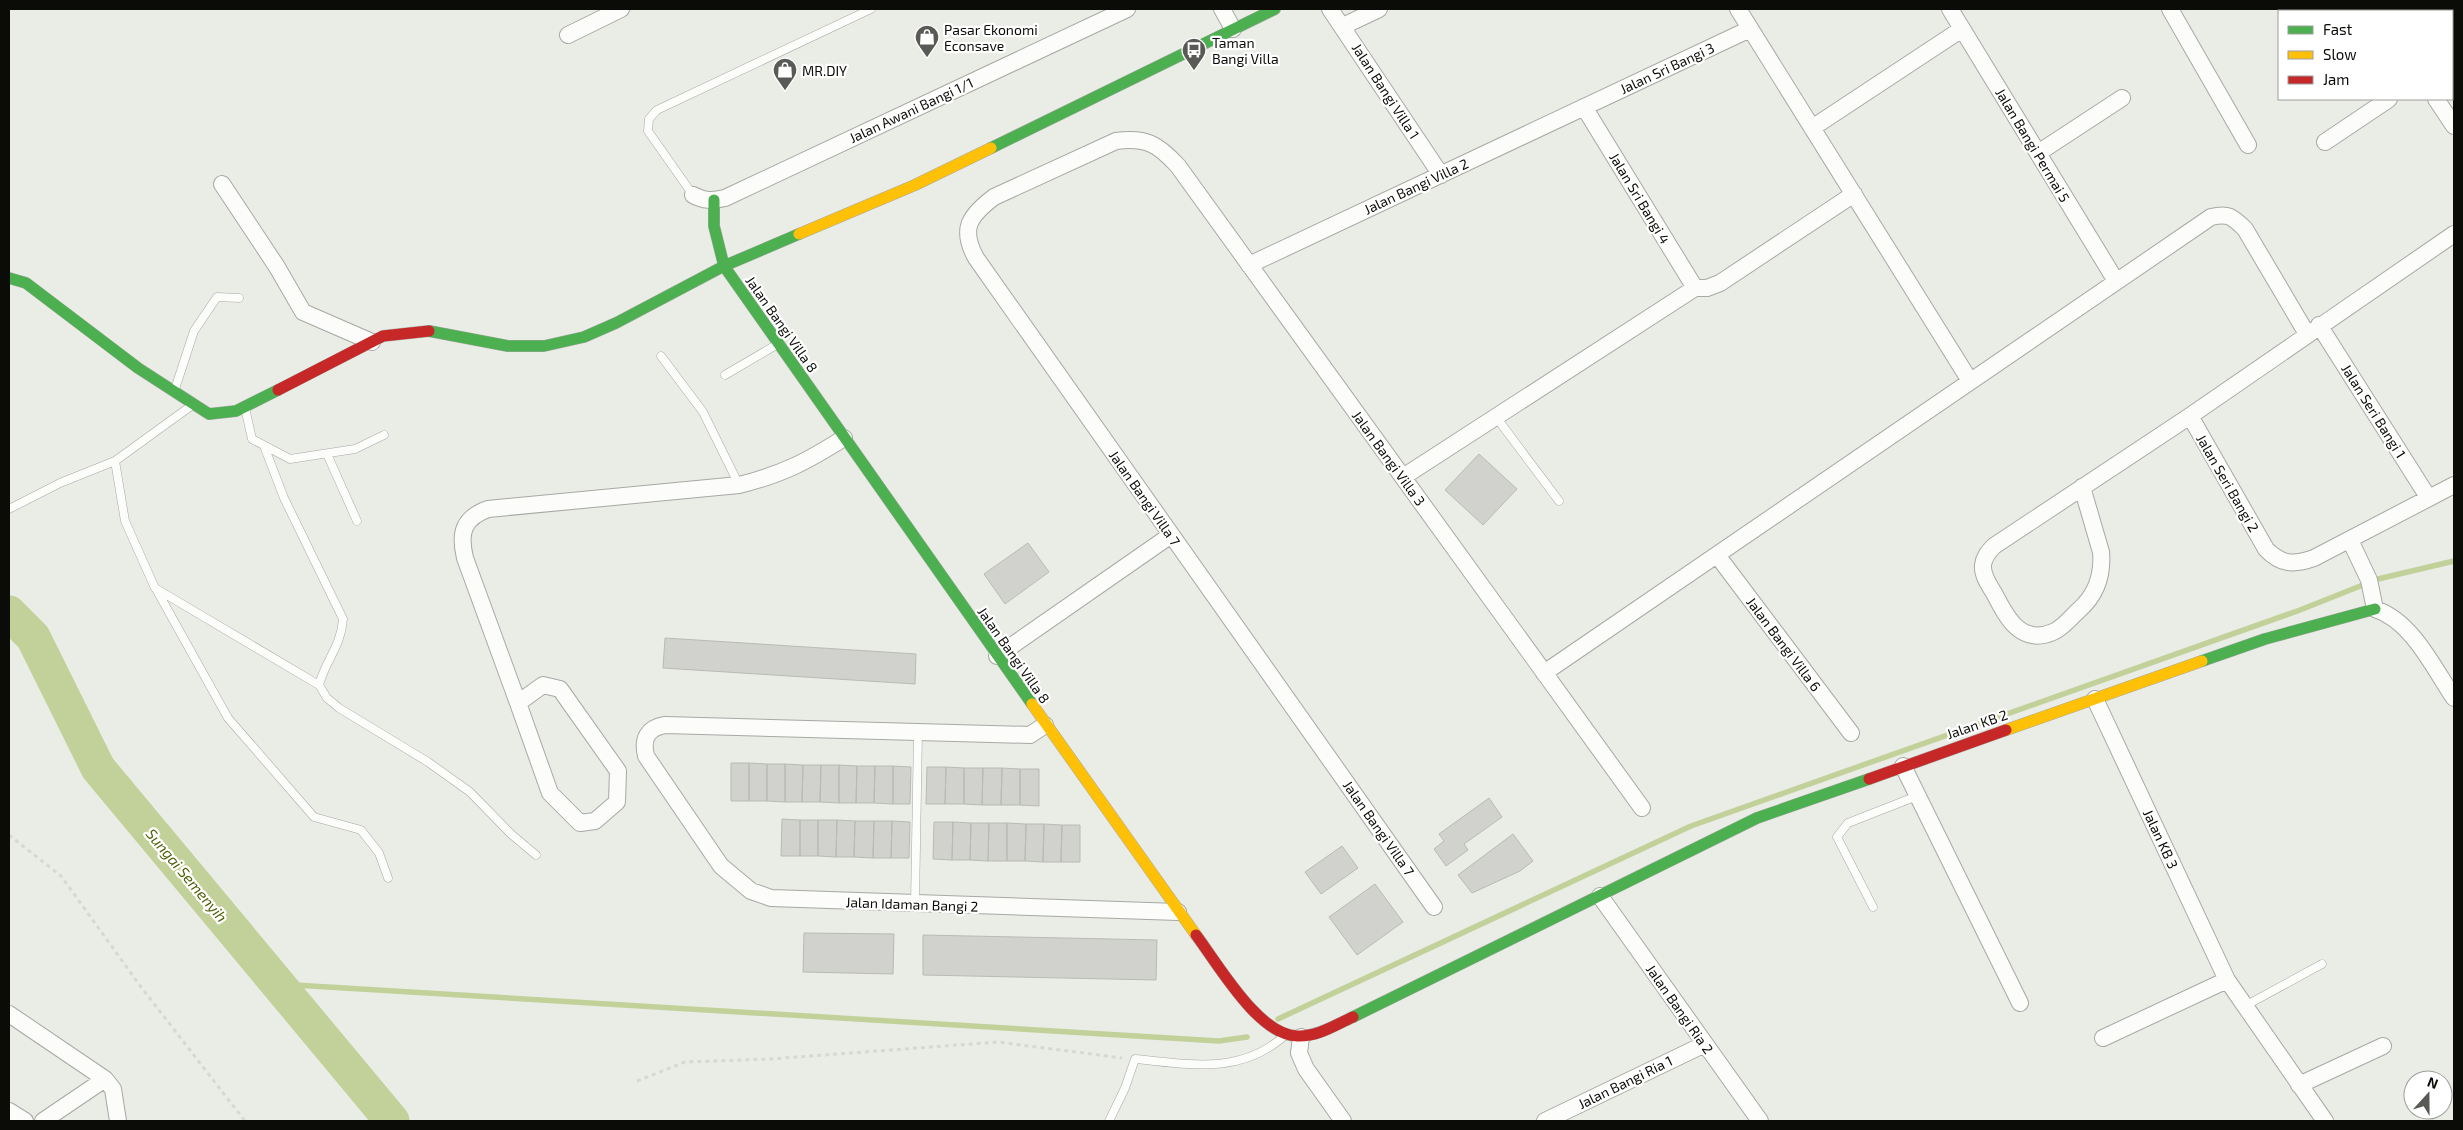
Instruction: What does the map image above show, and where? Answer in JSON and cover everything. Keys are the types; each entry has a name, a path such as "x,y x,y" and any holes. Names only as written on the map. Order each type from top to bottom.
{"street":[{"path":"568,35 621,9"},
{"name":"Jalan Awani Bangi 1/1","path":"714,200 725,198 1127,9"},
{"path":"1222,9 1233,29"},
{"path":"9,278 26,284 138,368 209,414 236,411 384,336 432,331 508,346 544,346 584,337 724,266 915,185 1275,9"},
{"name":"Jalan Bangi Villa 1","path":"1330,9 1441,175"},
{"path":"1343,26 1379,9"},
{"path":"1738,9 1970,381"},
{"name":"Jalan Bangi Permai 5","path":"1950,9 2116,281"},
{"path":"2170,9 2248,145"},
{"name":"Jalan Sri Bangi 3","path":"1584,107 1750,29"},
{"path":"1812,128 1962,29"},
{"path":"2038,153 2122,98"},
{"path":"2325,142 2387,100"},
{"path":"2437,100 2454,126"},
{"name":"Jalan Bangi Villa 2","path":"1249,265 1584,107"},
{"name":"Jalan Sri Bangi 4","path":"1584,107 1695,288"},
{"name":"Jalan Bangi Villa 3","path":"1116,141 1134,139 1151,143 1165,152 1178,166 1642,808"},
{"name":"Jalan Bangi Villa 7","path":"1116,141 994,197 977,210 968,228 968,244 976,258 1434,907"},
{"path":"222,184 277,267 303,312 372,342"},
{"path":"693,194 702,200 714,200 714,226 724,266"},
{"path":"1403,477 1695,288 1707,288 1720,283 1854,194"},
{"name":"Jalan Seri Bangi 1","path":"1544,673 2211,216 2224,214 2234,218 2245,228 2428,497"},
{"path":"2082,487 2101,552 2102,563 2098,586 2087,603 2053,632 2034,634 2023,632 2009,621 1985,577 1983,566 1986,555 1994,546 2082,487 2190,416 2454,234"},
{"name":"Jalan Bangi Villa 8","path":"724,266 1178,912 1257,1016 1270,1028 1293,1037"},
{"name":"Jalan Seri Bangi 2","path":"2190,416 2266,549 2274,558 2286,564 2299,563 2314,558 2350,540"},
{"path":"518,703 543,684 560,689 618,771 617,802 595,821 580,824 550,793 464,558 460,541 466,525 475,514 488,509 739,485 772,477 804,463 844,438"},
{"path":"2454,485 2428,497 2350,540 2371,585 2375,609 2387,613 2400,622 2454,698"},
{"path":"997,656 1171,535"},
{"name":"Jalan Bangi Villa 6","path":"1717,554 1851,733"},
{"name":"Jalan KB 2","path":"1293,1037 1317,1034 1756,818 2265,639 2375,609"},
{"name":"Jalan KB 3","path":"2095,698 2227,980 2324,1121"},
{"name":"Jalan Idaman Bangi 2","path":"918,732 665,725 655,727 647,733 644,746 646,756 722,866 751,891 771,898 1178,912"},
{"path":"918,732 1030,735 1045,725"},
{"path":"1903,766 2020,1003"},
{"name":"Jalan Bangi Ria 2","path":"1600,896 1760,1121"},
{"path":"2103,1038 2227,980"},
{"path":"9,1014 105,1079 113,1089 118,1121"},
{"path":"1293,1037 1306,1069 1343,1121"},
{"name":"Jalan Bangi Ria 1","path":"1545,1121 1705,1044"},
{"path":"2299,1085 2383,1046"},
{"path":"43,1121 105,1079"},
{"path":"9,1111 25,1121"}],"lane":[{"path":"693,194 648,131 649,119 657,110 871,9"},
{"path":"174,391 194,331 217,297 239,298"},
{"path":"725,375 778,344"},
{"path":"661,356 703,412 739,485"},
{"path":"9,509 60,483 115,461 194,404"},
{"path":"244,406 252,440 290,459 355,449 384,435"},
{"path":"1496,417 1559,501"},
{"path":"264,446 284,498 344,618 342,636 324,668 319,685"},
{"path":"327,454 358,521"},
{"path":"115,461 125,521 155,588 228,718 314,816 361,830 379,853 388,878"},
{"path":"155,588 319,685 327,698 339,708 428,762 470,792 510,834 536,855"},
{"path":"915,904 918,732"},
{"path":"1872,907 1837,837 1848,824 1918,796"},
{"path":"2245,1006 2322,964"},
{"path":"1109,1121 1125,1088 1135,1059 1219,1065 1245,1060 1268,1051 1293,1037"}],"path":[{"path":"9,835 61,876 141,986 245,1121"},
{"path":"637,1081 685,1062 770,1059 998,1042 1135,1059"}],"building":[{"path":"1479,454 1517,489 1483,525 1445,490"},
{"path":"1028,543 1049,572 1005,604 984,574"},
{"path":"665,638 916,654 915,684 663,668"},
{"path":"731,763 749,763 749,801 731,801"},
{"path":"749,763 767,764 767,801 749,801"},
{"path":"767,764 785,764 785,802 767,801"},
{"path":"785,764 803,765 802,802 785,802"},
{"path":"803,765 821,765 820,802 802,802"},
{"path":"821,765 839,765 839,803 820,802"},
{"path":"839,765 857,766 856,803 839,803"},
{"path":"857,766 875,766 874,803 856,803"},
{"path":"875,766 893,766 893,804 874,803"},
{"path":"893,766 911,767 910,804 893,804"},
{"path":"927,767 946,767 945,804 926,804"},
{"path":"946,767 964,768 964,804 945,804"},
{"path":"964,768 983,768 982,805 964,804"},
{"path":"983,768 1002,768 1001,805 982,805"},
{"path":"1002,768 1020,769 1020,805 1001,805"},
{"path":"1020,769 1039,769 1039,806 1020,805"},
{"path":"1489,798 1502,817 1464,844 1468,850 1446,866 1434,849 1444,841 1439,834"},
{"path":"782,819 800,820 800,856 781,856"},
{"path":"800,820 818,820 818,856 800,856"},
{"path":"818,820 837,820 836,857 818,856"},
{"path":"837,820 855,821 854,857 836,857"},
{"path":"855,821 874,821 873,858 854,857"},
{"path":"874,821 892,821 891,858 873,858"},
{"path":"892,821 910,822 909,858 891,858"},
{"path":"934,822 953,822 952,860 933,859"},
{"path":"953,822 971,823 970,860 952,860"},
{"path":"971,823 989,823 988,861 970,860"},
{"path":"989,823 1007,823 1007,861 988,861"},
{"path":"1007,823 1026,824 1025,861 1007,861"},
{"path":"1026,824 1044,824 1043,862 1025,861"},
{"path":"1044,824 1062,825 1061,862 1043,862"},
{"path":"1062,825 1080,825 1080,862 1061,862"},
{"path":"1513,834 1533,861 1520,871 1472,893 1458,875"},
{"path":"1342,846 1358,868 1321,894 1305,872"},
{"path":"1375,884 1403,922 1357,955 1329,917"},
{"path":"804,933 894,934 893,974 803,972"},
{"path":"923,935 1157,940 1156,980 923,975"}],"waterway":[{"path":"1278,1019 1691,826 2300,610 2378,579 2454,561"},
{"name":"Sungai Semenyih","path":"9,613 33,637 98,768 392,1121"},
{"path":"278,984 1219,1041 1247,1037"}],"traffic: fast":[{"path":"991,148 1275,9"},
{"path":"714,200 714,226 724,266 1032,704"},
{"path":"429,331 508,346 544,346 584,337 616,323 724,266 799,234"},
{"path":"9,278 26,283 138,368 209,414 236,411 278,390"},
{"path":"2202,661 2265,639 2375,609"},
{"path":"1353,1017 1757,818 1869,779"}],"traffic: slow":[{"path":"799,234 915,185 991,148"},
{"path":"2006,730 2202,661"},
{"path":"1032,704 1196,935"}],"traffic: jam":[{"path":"278,390 383,336 429,331"},
{"path":"1869,779 2006,730"},
{"path":"1196,935 1228,980 1255,1013 1284,1033 1306,1036 1327,1030 1353,1017"}],"place":[{"name":"Pasar Ekonomi Econsave","path":"927,58"},
{"name":"Taman Bangi Villa","path":"1194,71"},
{"name":"MR.DIY","path":"785,91"}]}
